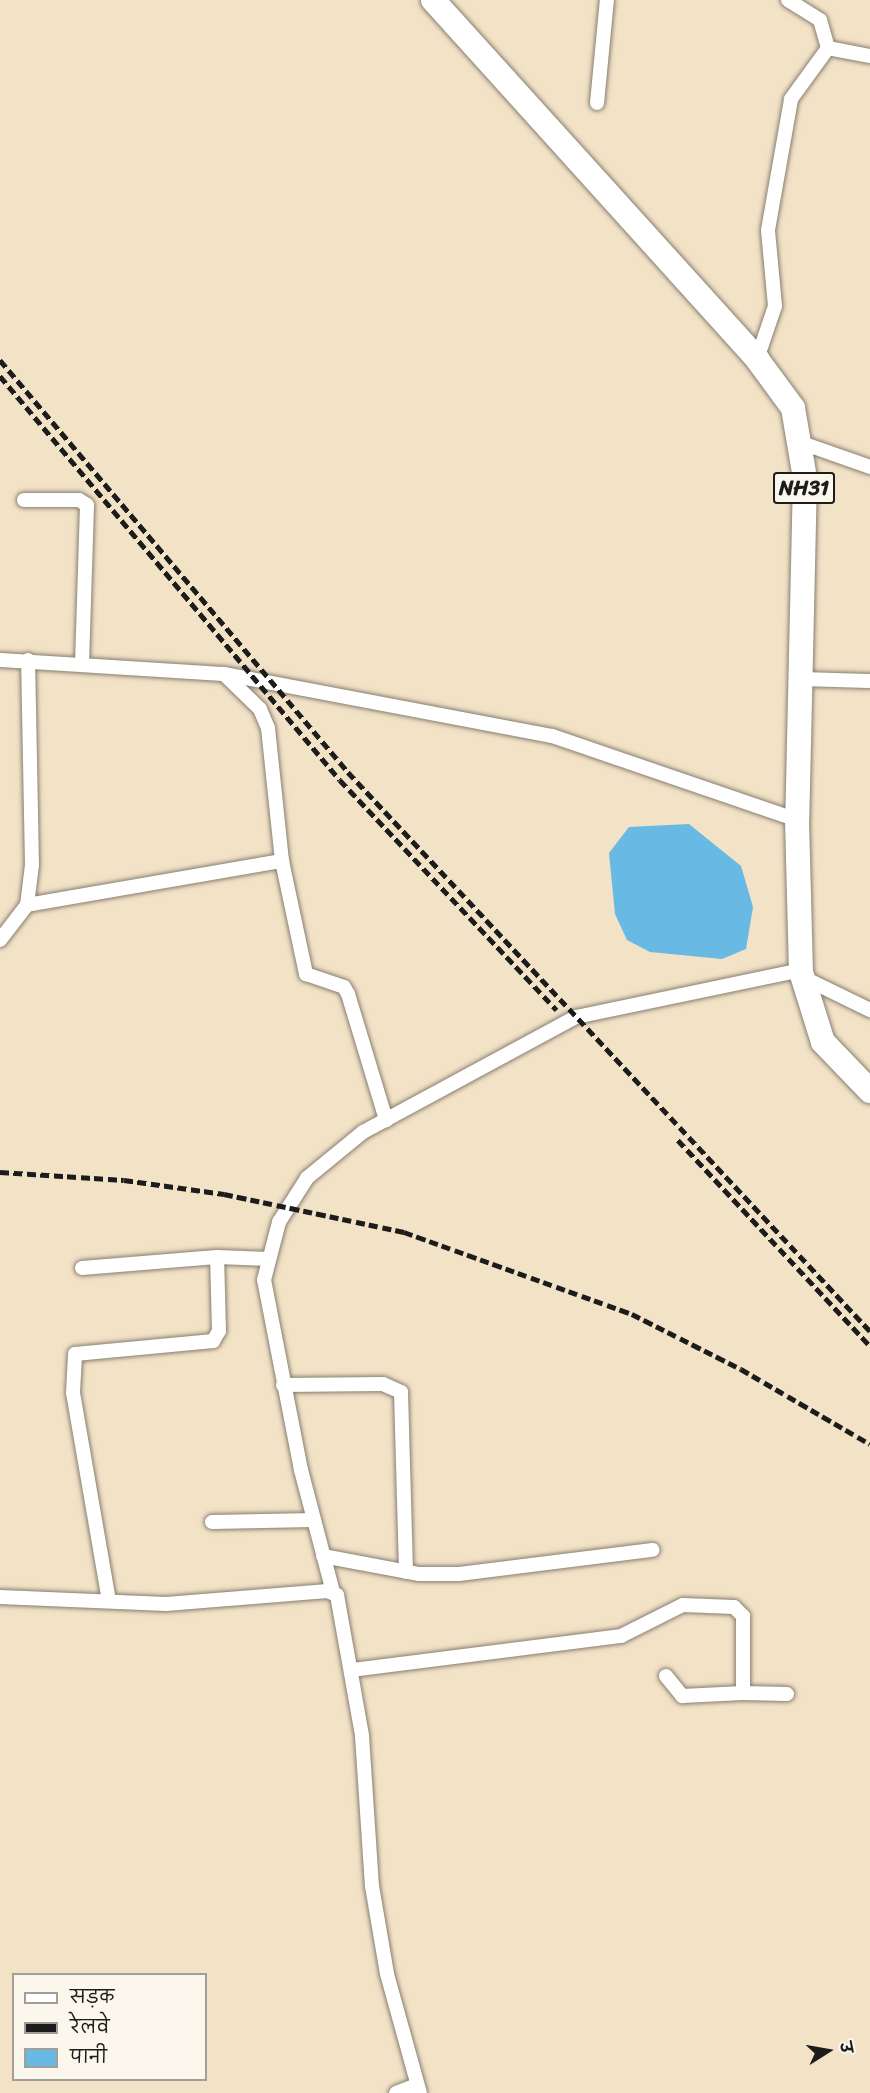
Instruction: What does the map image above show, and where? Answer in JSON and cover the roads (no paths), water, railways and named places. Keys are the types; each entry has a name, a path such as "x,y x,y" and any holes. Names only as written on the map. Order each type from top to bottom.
{"highway":[{"name":"NH31","path":"433,0 757,359 793,408 802,443 796,820 801,972 823,1042 870,1091"}],"street":[{"path":"597,103 607,0"},
{"path":"788,0 820,20 828,48"},
{"path":"757,359 775,306 768,230 791,99 828,48"},
{"path":"828,48 870,56"},
{"path":"802,443 870,467"},
{"path":"24,500 79,500 87,505 82,661"},
{"path":"0,660 82,661 224,674 552,736 796,820"},
{"path":"0,940 27,905 32,865 28,660"},
{"path":"224,674 260,709 268,728 282,861 306,974 344,987 348,994 386,1120"},
{"path":"800,679 870,681"},
{"path":"27,905 282,861"},
{"path":"396,2093 418,2089 387,1974 372,1886 369,1793 352,1670 340,1604 333,1592 314,1520 267,1310 264,1280 279,1222 307,1178 386,1120 576,1017 801,972 870,1010"},
{"path":"82,1268 217,1257 269,1259"},
{"path":"109,1601 73,1393 75,1354 213,1341 219,1331 217,1257"},
{"path":"283,1385 383,1384 401,1392 406,1572"},
{"path":"212,1522 314,1520"},
{"path":"323,1556 406,1572 499,1572 653,1550"},
{"path":"0,1597 109,1601 253,1601 333,1592"},
{"path":"352,1670 621,1636 683,1605 734,1607 743,1616 743,1693"},
{"path":"666,1676 682,1696 743,1693 787,1694"}],"water":[{"path":"689,824 741,866 753,907 746,949 722,959 650,952 627,940 615,914 609,853 629,827"}],"railway":[{"path":"0,360 348,772 870,1331"},
{"path":"0,376 340,780 557,1010"},
{"path":"678,1140 870,1346"},
{"path":"0,1172 124,1180 224,1194 404,1232 632,1314 741,1369 870,1444"}]}
